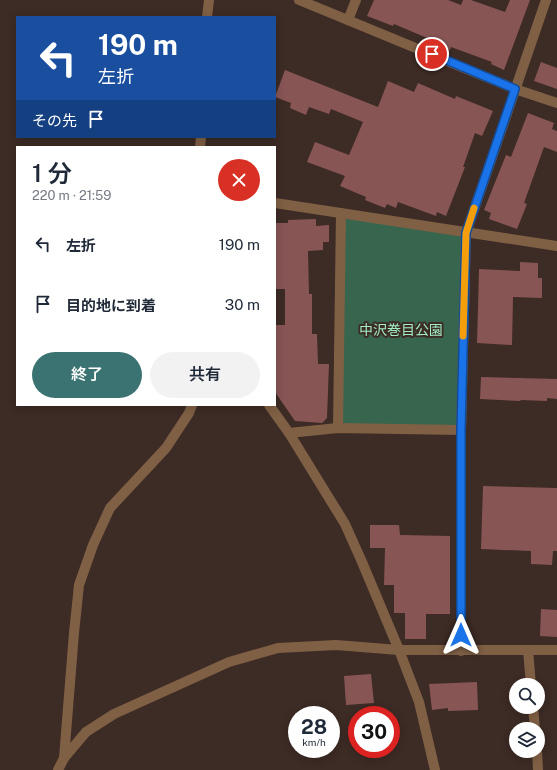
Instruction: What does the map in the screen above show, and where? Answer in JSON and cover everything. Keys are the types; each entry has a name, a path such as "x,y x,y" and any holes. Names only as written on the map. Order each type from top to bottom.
{"street":[{"path":"207,16 209,0"},
{"path":"299,0 515,89 557,103"},
{"path":"348,20 356,0"},
{"path":"461,651 461,430 466,233 546,0"},
{"path":"276,203 557,246"},
{"path":"338,428 341,212"},
{"path":"64,758 79,585 93,545 110,508 166,448 189,413 192,406"},
{"path":"270,406 289,433 345,524 399,650 419,702 435,770"},
{"path":"289,433 338,428 461,430"},
{"path":"58,770 64,758 86,732 114,714 229,662 278,648 336,645 399,650 557,650"},
{"path":"528,650 530,678"},
{"path":"537,758 538,770"}],"green space":[{"name":"中沢巻目公園","path":"341,213 466,233 461,430 338,428"}],"building":[{"path":"374,0 448,0 461,5 463,0 471,0 505,12 510,0 530,0 504,70 491,64 492,62 451,47 450,50 426,41 427,38 394,24 393,26 367,16"},
{"path":"541,62 557,68 557,89 534,81"},
{"path":"285,70 378,107 388,81 414,92 418,83 455,99 456,96 493,111 482,136 475,133 463,167 465,167 446,216 437,212 436,216 398,202 396,208 387,204 385,208 365,200 366,197 340,186 345,176 307,162 315,142 349,155 363,122 331,109 329,114 309,107 306,115 290,108 291,103 276,97"},
{"path":"528,113 554,123 552,129 557,131 557,152 544,147 524,203 527,204 517,229 489,219 491,213 484,210 506,155 511,157"},
{"path":"316,219 316,226 329,225 329,242 323,242 323,250 308,251 309,294 312,294 312,334 317,334 318,364 329,364 327,418 322,423 295,421 276,393 276,325 285,325 285,289 276,289 276,223 288,223 288,220"},
{"path":"520,262 538,263 538,278 542,278 542,298 513,297 512,345 477,343 479,269 520,271"},
{"path":"481,377 557,379 557,399 547,398 547,401 520,401 480,399"},
{"path":"483,486 557,488 557,551 553,551 552,565 531,564 531,551 481,549"},
{"path":"370,525 399,525 400,535 450,536 450,614 426,614 426,639 405,639 405,613 394,613 394,585 384,585 385,548 370,548"},
{"path":"541,609 557,610 557,637 540,636"},
{"path":"371,674 374,703 346,705 344,676"},
{"path":"477,682 478,710 448,711 448,708 432,710 429,684"}],"slow traffic":[{"path":"463,336 466,233 474,208"}],"route":[{"path":"432,54 515,89 466,233 461,430 461,635"}]}
